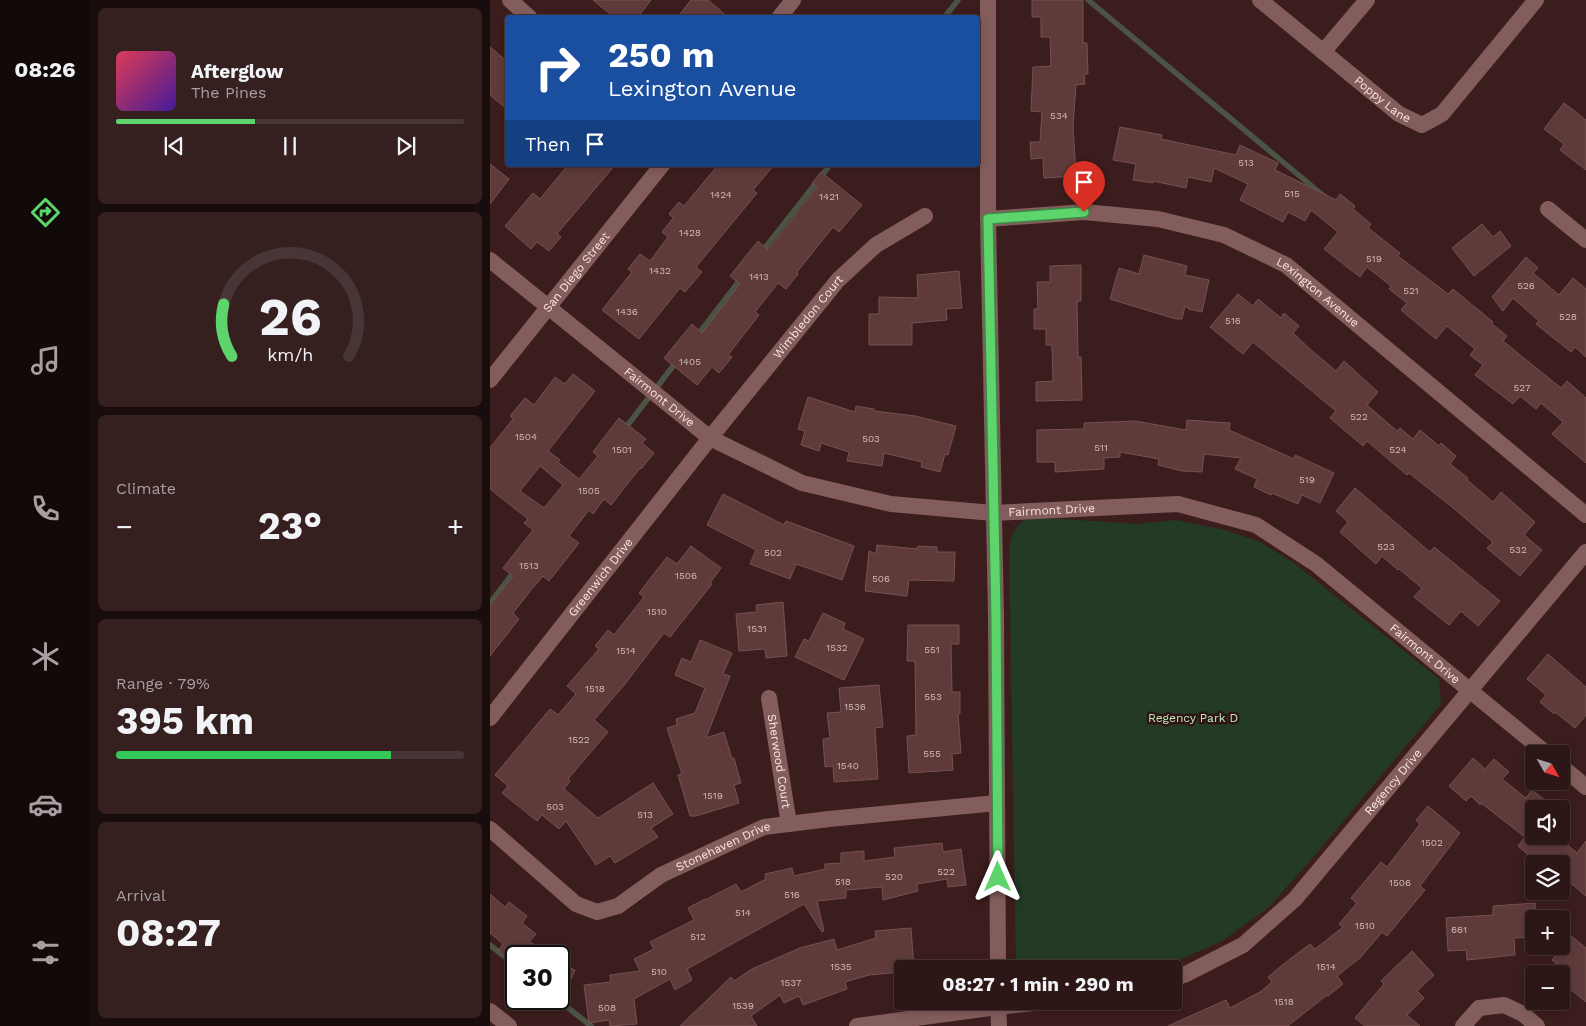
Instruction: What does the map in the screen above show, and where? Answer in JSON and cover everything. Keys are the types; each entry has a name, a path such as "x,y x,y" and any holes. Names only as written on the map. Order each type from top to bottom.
{"street":[{"path":"510,0 527,15"},
{"path":"781,15 793,0"},
{"path":"988,0 988,219 996,616 998,960"},
{"name":"Poppy Lane","path":"1260,0 1399,114 1422,125 1442,114 1536,0"},
{"path":"1323,52 1367,0"},
{"name":"San Diego Street","path":"490,380 660,167"},
{"path":"1548,209 1586,240"},
{"name":"Lexington Avenue","path":"988,219 1084,212 1158,219 1224,235 1286,265 1586,516"},
{"name":"Wimbledon Court","path":"710,438 838,280 876,245 925,216"},
{"name":"Fairmont Drive","path":"490,260 710,438 802,483 891,504 993,513 1178,504 1256,525 1316,564 1536,745"},
{"name":"Greenwich Drive","path":"490,718 710,438"},
{"name":"Regency Drive","path":"1182,976 1243,945 1295,899 1586,552"},
{"name":"Sherwood Court","path":"769,698 789,824"},
{"path":"1570,774 1586,787"},
{"name":"Stonehaven Drive","path":"490,829 576,904 597,912 618,906 661,875 764,827 997,803"},
{"path":"1463,1026 1479,1008 1504,1005 1523,1014 1537,1026"},
{"path":"857,1026 960,1010"},
{"path":"998,1010 999,1026"},
{"path":"490,1011 509,1026"}],"green space":[{"name":"Regency Park D","path":"1031,517 1137,524 1175,520 1225,530 1260,542 1294,563 1439,679 1441,704 1269,907 1222,941 1179,960 1016,960 1009,549 1011,538 1021,523"}],"building":[{"path":"593,0 651,0 639,15 611,15"},
{"path":"691,0 708,0 726,15 679,15"},
{"path":"1032,0 1083,0 1083,43 1087,43 1088,74 1084,74 1085,84 1076,85 1073,126 1076,176 1044,178 1043,158 1031,159 1030,142 1040,142 1042,112 1031,111 1033,67 1051,66 1050,37 1041,37 1041,17 1032,17"},
{"path":"490,47 505,60 505,108 490,95"},
{"path":"1564,103 1586,120 1586,170 1560,150 1564,144 1544,129"},
{"path":"1120,127 1162,135 1161,139 1236,155 1240,145 1278,163 1275,170 1336,200 1340,194 1355,206 1353,209 1371,224 1368,228 1400,253 1398,256 1448,294 1453,289 1507,336 1503,341 1561,388 1567,381 1586,398 1586,463 1552,434 1563,422 1541,403 1536,409 1520,396 1513,404 1475,375 1483,365 1470,355 1475,349 1447,326 1436,339 1401,310 1407,303 1389,289 1391,286 1367,267 1360,277 1324,249 1338,232 1311,210 1305,221 1288,212 1283,222 1240,200 1248,184 1214,168 1211,182 1188,177 1186,188 1153,181 1153,183 1133,180 1136,164 1113,160"},
{"path":"490,164 509,179 490,204"},
{"path":"566,167 613,167 557,234 561,237 549,251 537,242 531,249 505,226 533,193 540,199"},
{"path":"716,167 772,167 753,190 757,193 696,267 702,272 685,292 680,288 639,339 602,310 632,272 628,269 640,254 650,261 668,237 662,232 673,218 669,214 679,202 684,206"},
{"path":"821,172 862,205 839,232 833,227 797,272 798,274 786,289 778,283 755,312 759,315 728,355 732,357 719,373 712,367 697,385 664,358 692,324 702,333 740,284 730,276 758,241 768,250 817,187 812,183"},
{"path":"1482,224 1493,237 1500,231 1511,246 1474,276 1452,248"},
{"path":"1144,255 1187,266 1185,275 1209,280 1202,312 1185,306 1182,319 1176,319 1110,299 1119,268 1139,274"},
{"path":"1526,257 1538,268 1533,273 1559,295 1573,278 1586,289 1586,357 1575,347 1571,352 1536,324 1539,321 1513,298 1503,311 1492,297"},
{"path":"1081,265 1081,301 1077,301 1078,357 1081,357 1082,400 1036,401 1036,382 1053,381 1052,345 1046,345 1046,329 1034,329 1034,309 1038,309 1037,282 1050,282 1050,266"},
{"path":"959,271 962,308 946,309 947,320 912,323 912,345 869,345 869,314 879,314 879,297 918,298 917,275"},
{"path":"1238,294 1253,306 1258,299 1281,318 1284,313 1299,326 1293,333 1311,350 1336,371 1344,361 1378,392 1367,405 1397,431 1400,428 1413,439 1420,430 1439,446 1441,443 1456,456 1450,464 1493,502 1501,492 1535,522 1524,535 1542,550 1520,576 1487,548 1493,542 1452,507 1409,473 1407,475 1367,441 1363,446 1330,418 1336,411 1253,342 1243,354 1210,327"},
{"path":"573,374 595,391 548,451 579,479 598,456 593,452 619,418 646,439 642,443 654,453 611,505 604,499 593,514 589,510 569,536 579,543 549,581 543,576 531,590 513,613 519,619 490,656 490,605 513,576 503,568 533,530 524,523 528,519 490,489 490,448 513,419 510,416 525,398 534,405 555,377 565,384","holes":["540,466 563,485 544,508 520,491"]},
{"path":"808,397 855,412 856,406 874,409 874,411 915,416 956,426 948,455 945,454 940,472 921,467 922,462 884,453 882,466 847,461 849,452 821,443 819,451 801,445 805,431 798,429"},
{"path":"1187,420 1230,423 1229,430 1294,459 1295,455 1334,473 1320,503 1302,495 1298,504 1254,487 1257,479 1235,469 1241,458 1204,454 1202,472 1182,471 1158,465 1159,459 1120,452 1120,457 1104,458 1104,469 1055,472 1055,462 1037,462 1037,430 1084,429 1084,423 1135,421 1186,430"},
{"path":"1355,488 1430,552 1434,547 1500,601 1478,626 1461,611 1449,625 1414,597 1422,588 1382,556 1376,564 1340,532 1348,522 1336,511"},
{"path":"723,494 784,525 786,521 854,546 842,580 796,564 790,579 750,564 756,550 707,525"},
{"path":"877,545 917,549 918,546 937,547 937,552 955,552 954,581 909,580 907,596 865,591 869,551 876,554"},
{"path":"691,546 721,568 710,583 712,584 670,637 664,633 625,684 594,720 608,732 568,779 570,781 564,789 598,818 653,783 673,814 651,828 658,837 615,863 610,856 596,865 566,821 559,829 542,815 537,821 502,793 508,786 495,775 550,709 558,715 576,694 567,686 599,649 595,646 608,630 614,635 644,597 639,593 667,557 677,564"},
{"path":"783,602 787,656 766,658 765,649 739,651 736,614 757,612 756,605"},
{"path":"823,613 845,623 843,629 864,639 844,680 795,657 804,639 809,641"},
{"path":"908,625 959,625 959,644 951,644 952,692 960,692 960,714 958,714 961,753 952,754 953,770 909,773 907,736 916,735 915,661 907,661"},
{"path":"700,640 732,653 723,674 730,676 706,738 724,732 741,783 734,785 739,803 696,816 690,816 678,775 682,774 667,728 677,725 676,719 695,713 705,688 675,675 682,658 691,662"},
{"path":"1548,654 1586,687 1586,715 1575,728 1540,702 1546,695 1527,679"},
{"path":"879,685 883,727 875,728 878,779 834,782 833,766 825,767 823,739 830,738 827,713 841,712 839,688"},
{"path":"1473,758 1485,769 1494,759 1509,772 1502,779 1526,798 1532,790 1545,800 1525,800 1525,837 1481,803 1480,805 1471,796 1466,801 1449,786"},
{"path":"1428,806 1460,833 1420,886 1425,890 1387,936 1382,932 1361,957 1337,976 1343,984 1288,1026 1168,1026 1226,1000 1230,1008 1260,992 1272,982 1268,977 1290,959 1310,944 1315,949 1343,927 1339,924 1357,903 1351,898 1381,862 1387,867 1420,824 1416,820"},
{"path":"1525,837 1525,845 1568,845 1577,853 1586,841 1586,896 1570,883 1570,855 1528,855 1518,846"},
{"path":"942,843 943,852 961,849 966,885 948,887 947,879 917,884 918,891 883,900 882,887 846,890 846,898 817,901 824,931 822,932 804,904 687,969 692,980 675,990 670,979 634,999 637,1024 610,1026 609,1020 589,1023 584,985 611,982 610,975 640,971 634,959 654,949 650,942 694,920 688,908 705,899 736,884 741,892 766,879 765,874 792,868 794,876 825,869 825,864 841,863 841,853 864,851 864,861 895,857 894,848"},
{"path":"490,894 505,907 509,902 527,916 522,923 536,934 529,942 536,945 505,945 505,957 498,951 503,944 490,933"},
{"path":"1535,903 1535,910 1525,910 1525,937 1514,938 1515,955 1467,960 1466,950 1448,951 1446,918 1493,915 1493,906"},
{"path":"911,928 913,960 894,960 894,973 869,975 845,982 847,989 803,1005 799,996 784,1003 780,995 751,1016 757,1026 680,1026 731,977 734,981 752,969 800,948 834,939 837,950 876,938 875,931"},
{"path":"1571,936 1586,948 1586,1002 1570,989 1570,965 1558,965 1552,960 1556,955 1570,955"},
{"path":"1412,951 1434,975 1417,991 1424,998 1407,1015 1420,1026 1365,1026 1355,1018 1384,984 1381,981"},
{"path":"570,968 575,970 570,981"}],"waterway":[{"path":"946,15 958,0"},
{"path":"1088,0 1325,197"},
{"path":"761,253 828,167"},
{"path":"697,336 743,276"},
{"path":"623,431 677,361"},
{"path":"490,603 516,569"},
{"path":"490,945 505,957"},
{"path":"570,1009 591,1026"}],"route":[{"path":"998,877 996,616 988,219 1084,212"}]}
